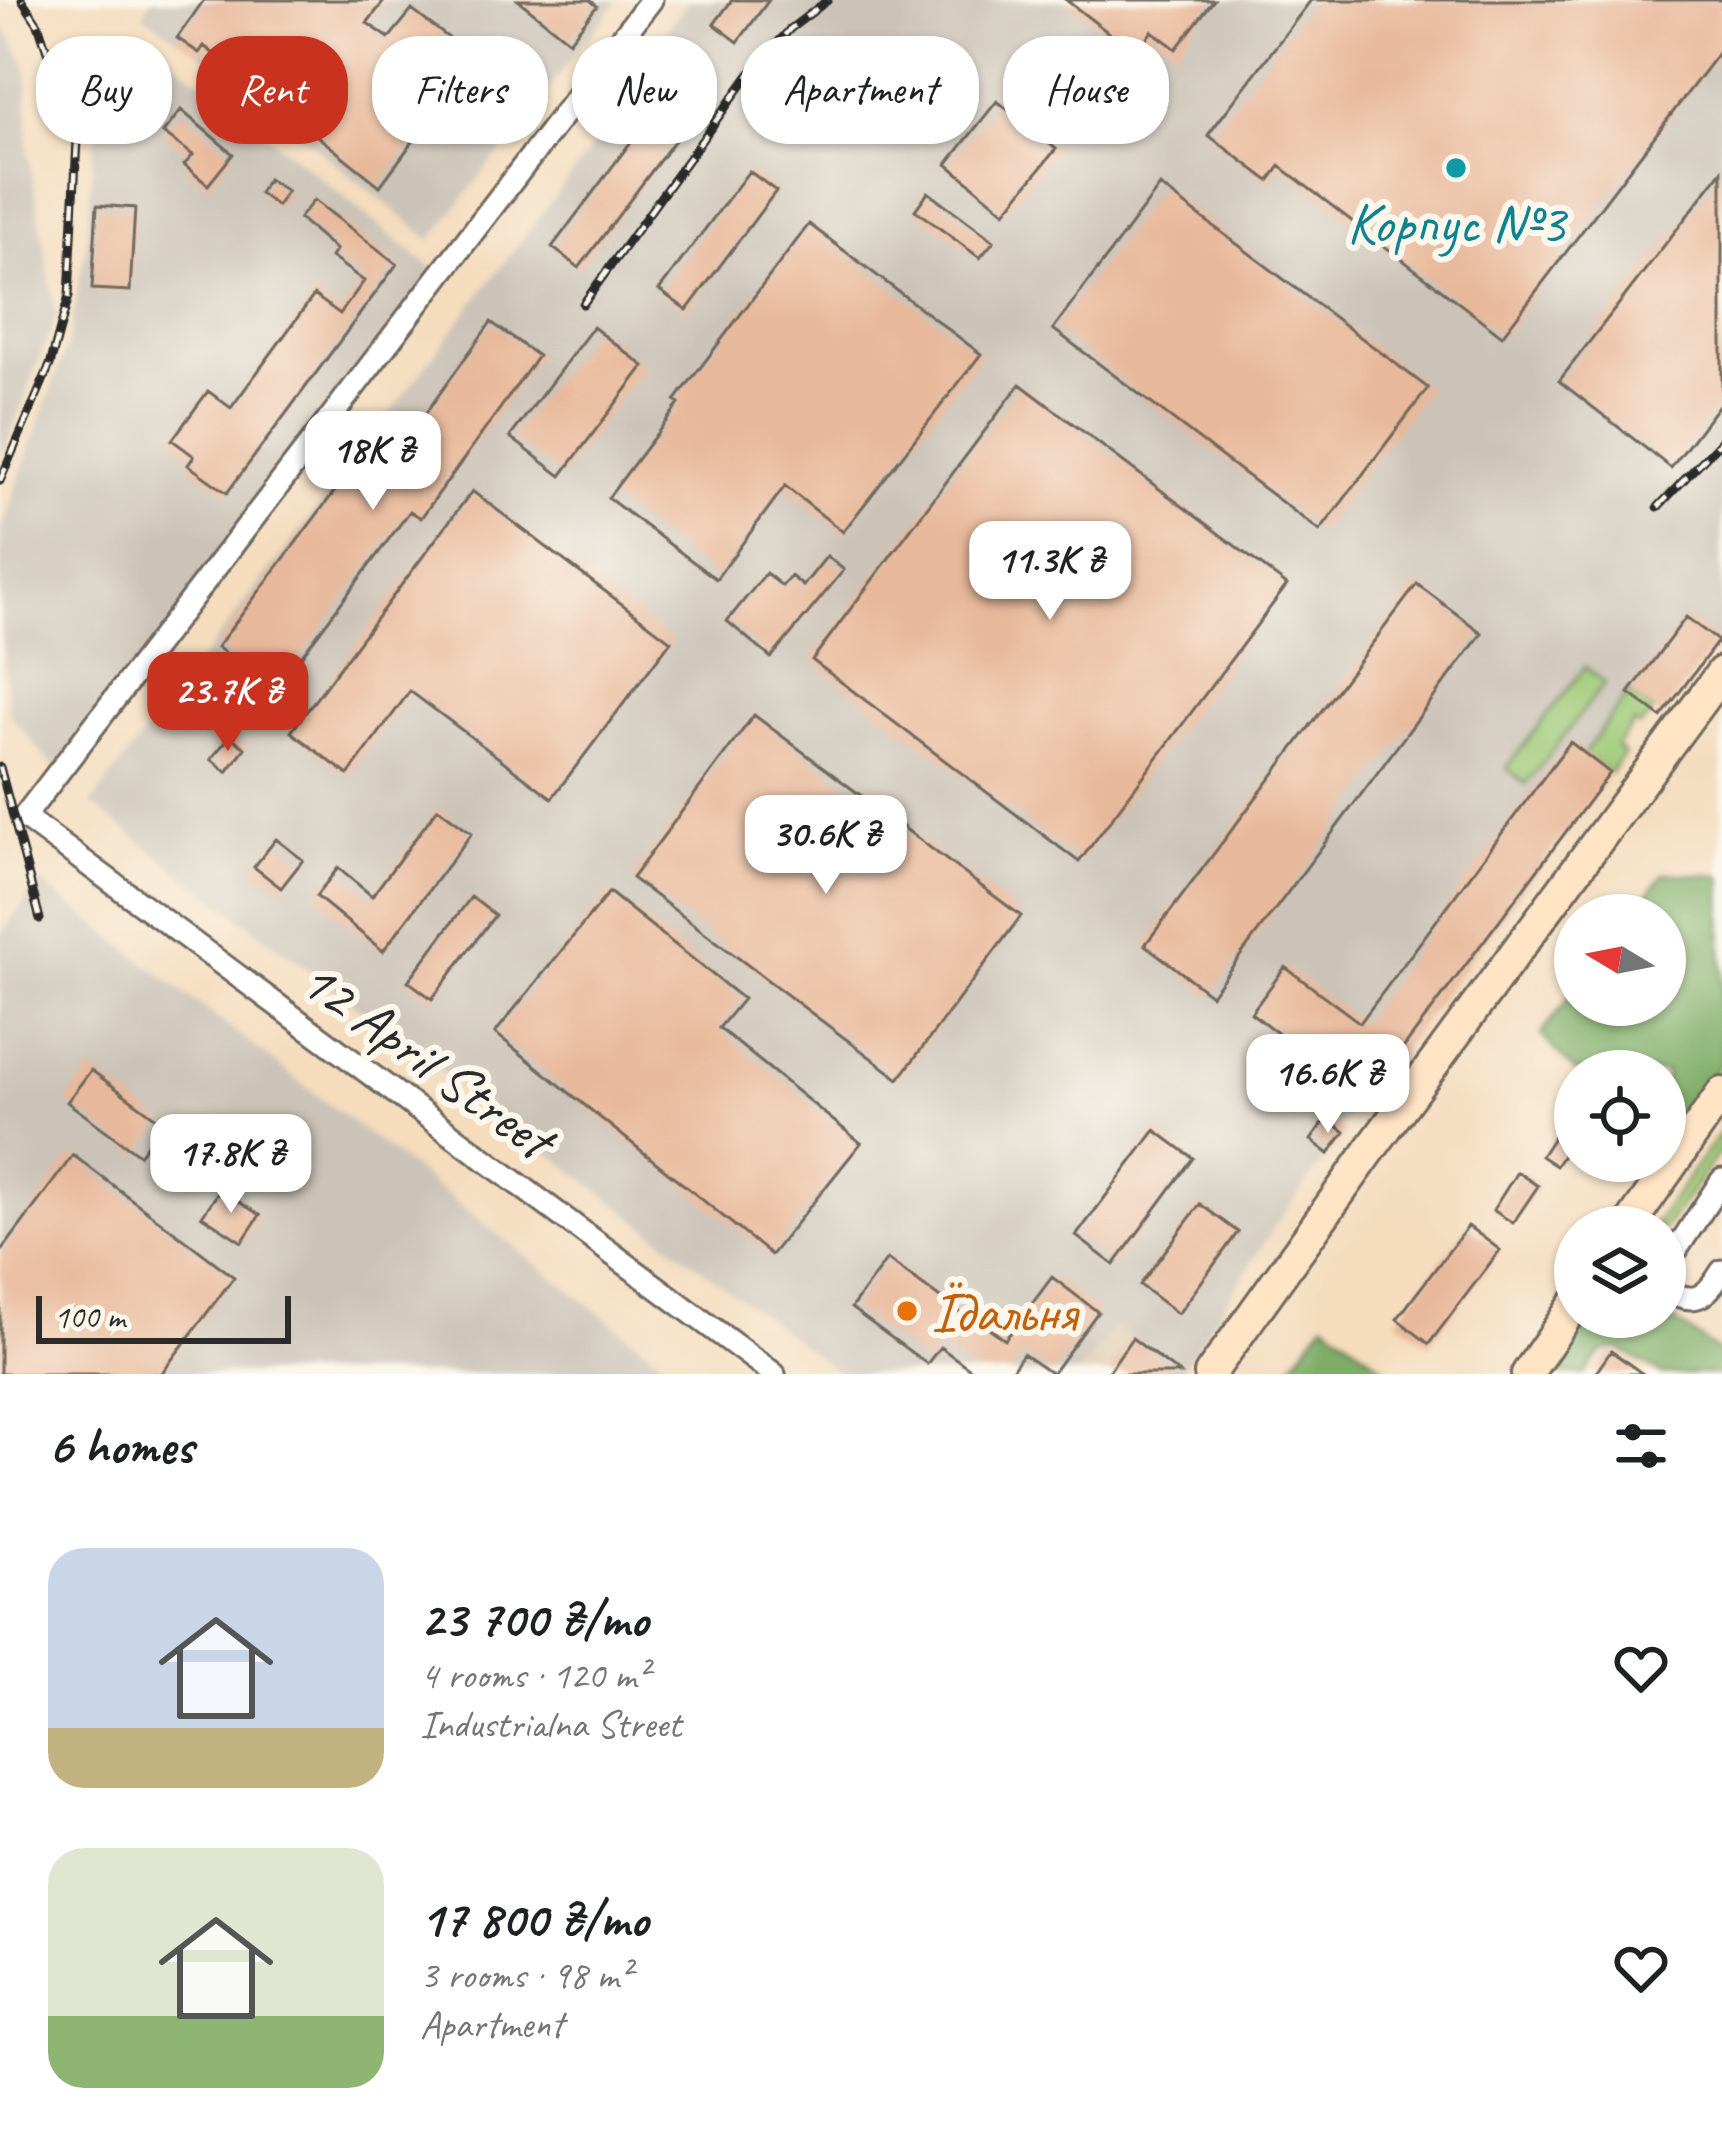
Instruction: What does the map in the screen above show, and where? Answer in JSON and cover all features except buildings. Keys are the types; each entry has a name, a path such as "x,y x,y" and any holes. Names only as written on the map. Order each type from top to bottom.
{"street":[{"name":"12 April Street","path":"651,0 24,817 774,1374"},
{"path":"1210,1374 1722,672"},
{"path":"1643,1206 1722,1094"},
{"path":"1686,1235 1722,1180"},
{"path":"1686,1299 1705,1297 1722,1271"},
{"path":"1527,1374 1554,1335"}],"shaded area":[{"path":"151,0 618,0 590,36 572,36 572,59 548,90 548,36 372,36 372,144 506,144 431,240 312,144 348,144 348,36 196,36 196,51 143,15"},
{"path":"689,0 1722,0 1722,635 1661,717 1629,694 1585,752 1610,773 1365,1099 1339,1126 1345,1132 1279,1220 1179,1374 1115,1325 1079,1374 840,1374 91,804 595,144 717,144 717,36 662,36"},
{"path":"0,19 27,66 28,150 56,316 0,462"},
{"path":"172,58 196,77 196,144 278,144 440,275 58,772 10,715 0,620 0,533 69,340 87,238 94,144 172,144"},
{"path":"40,882 679,1374 0,1374 0,935"},
{"path":"1115,1325 1179,1374 1079,1374"}],"green space":[{"path":"1585,667 1605,683 1526,784 1506,768"},
{"path":"1629,693 1653,711 1640,727 1634,723 1616,747 1624,754 1610,773 1584,753"},
{"path":"1664,873 1722,876 1722,1062 1686,1105 1686,1050 1555,1050 1541,1035 1554,1018 1554,1026 1686,1026 1686,894 1648,894"},
{"path":"1722,1130 1722,1148 1681,1206 1668,1206"},
{"path":"1325,1321 1392,1374 1285,1374"},
{"path":"1686,1329 1722,1354 1722,1374 1662,1374 1619,1349 1603,1351 1585,1374 1544,1374 1564,1338 1686,1338"}],"railway":[{"path":"0,481 50,365 69,296 77,140 38,24 22,0"},
{"path":"583,304 749,75 790,29 828,0"},
{"path":"1658,507 1722,440"},
{"path":"0,767 40,919"}],"place":[{"name":"Корпус №3","path":"1456,168"},
{"name":"Їдальня","path":"907,1311"}]}
